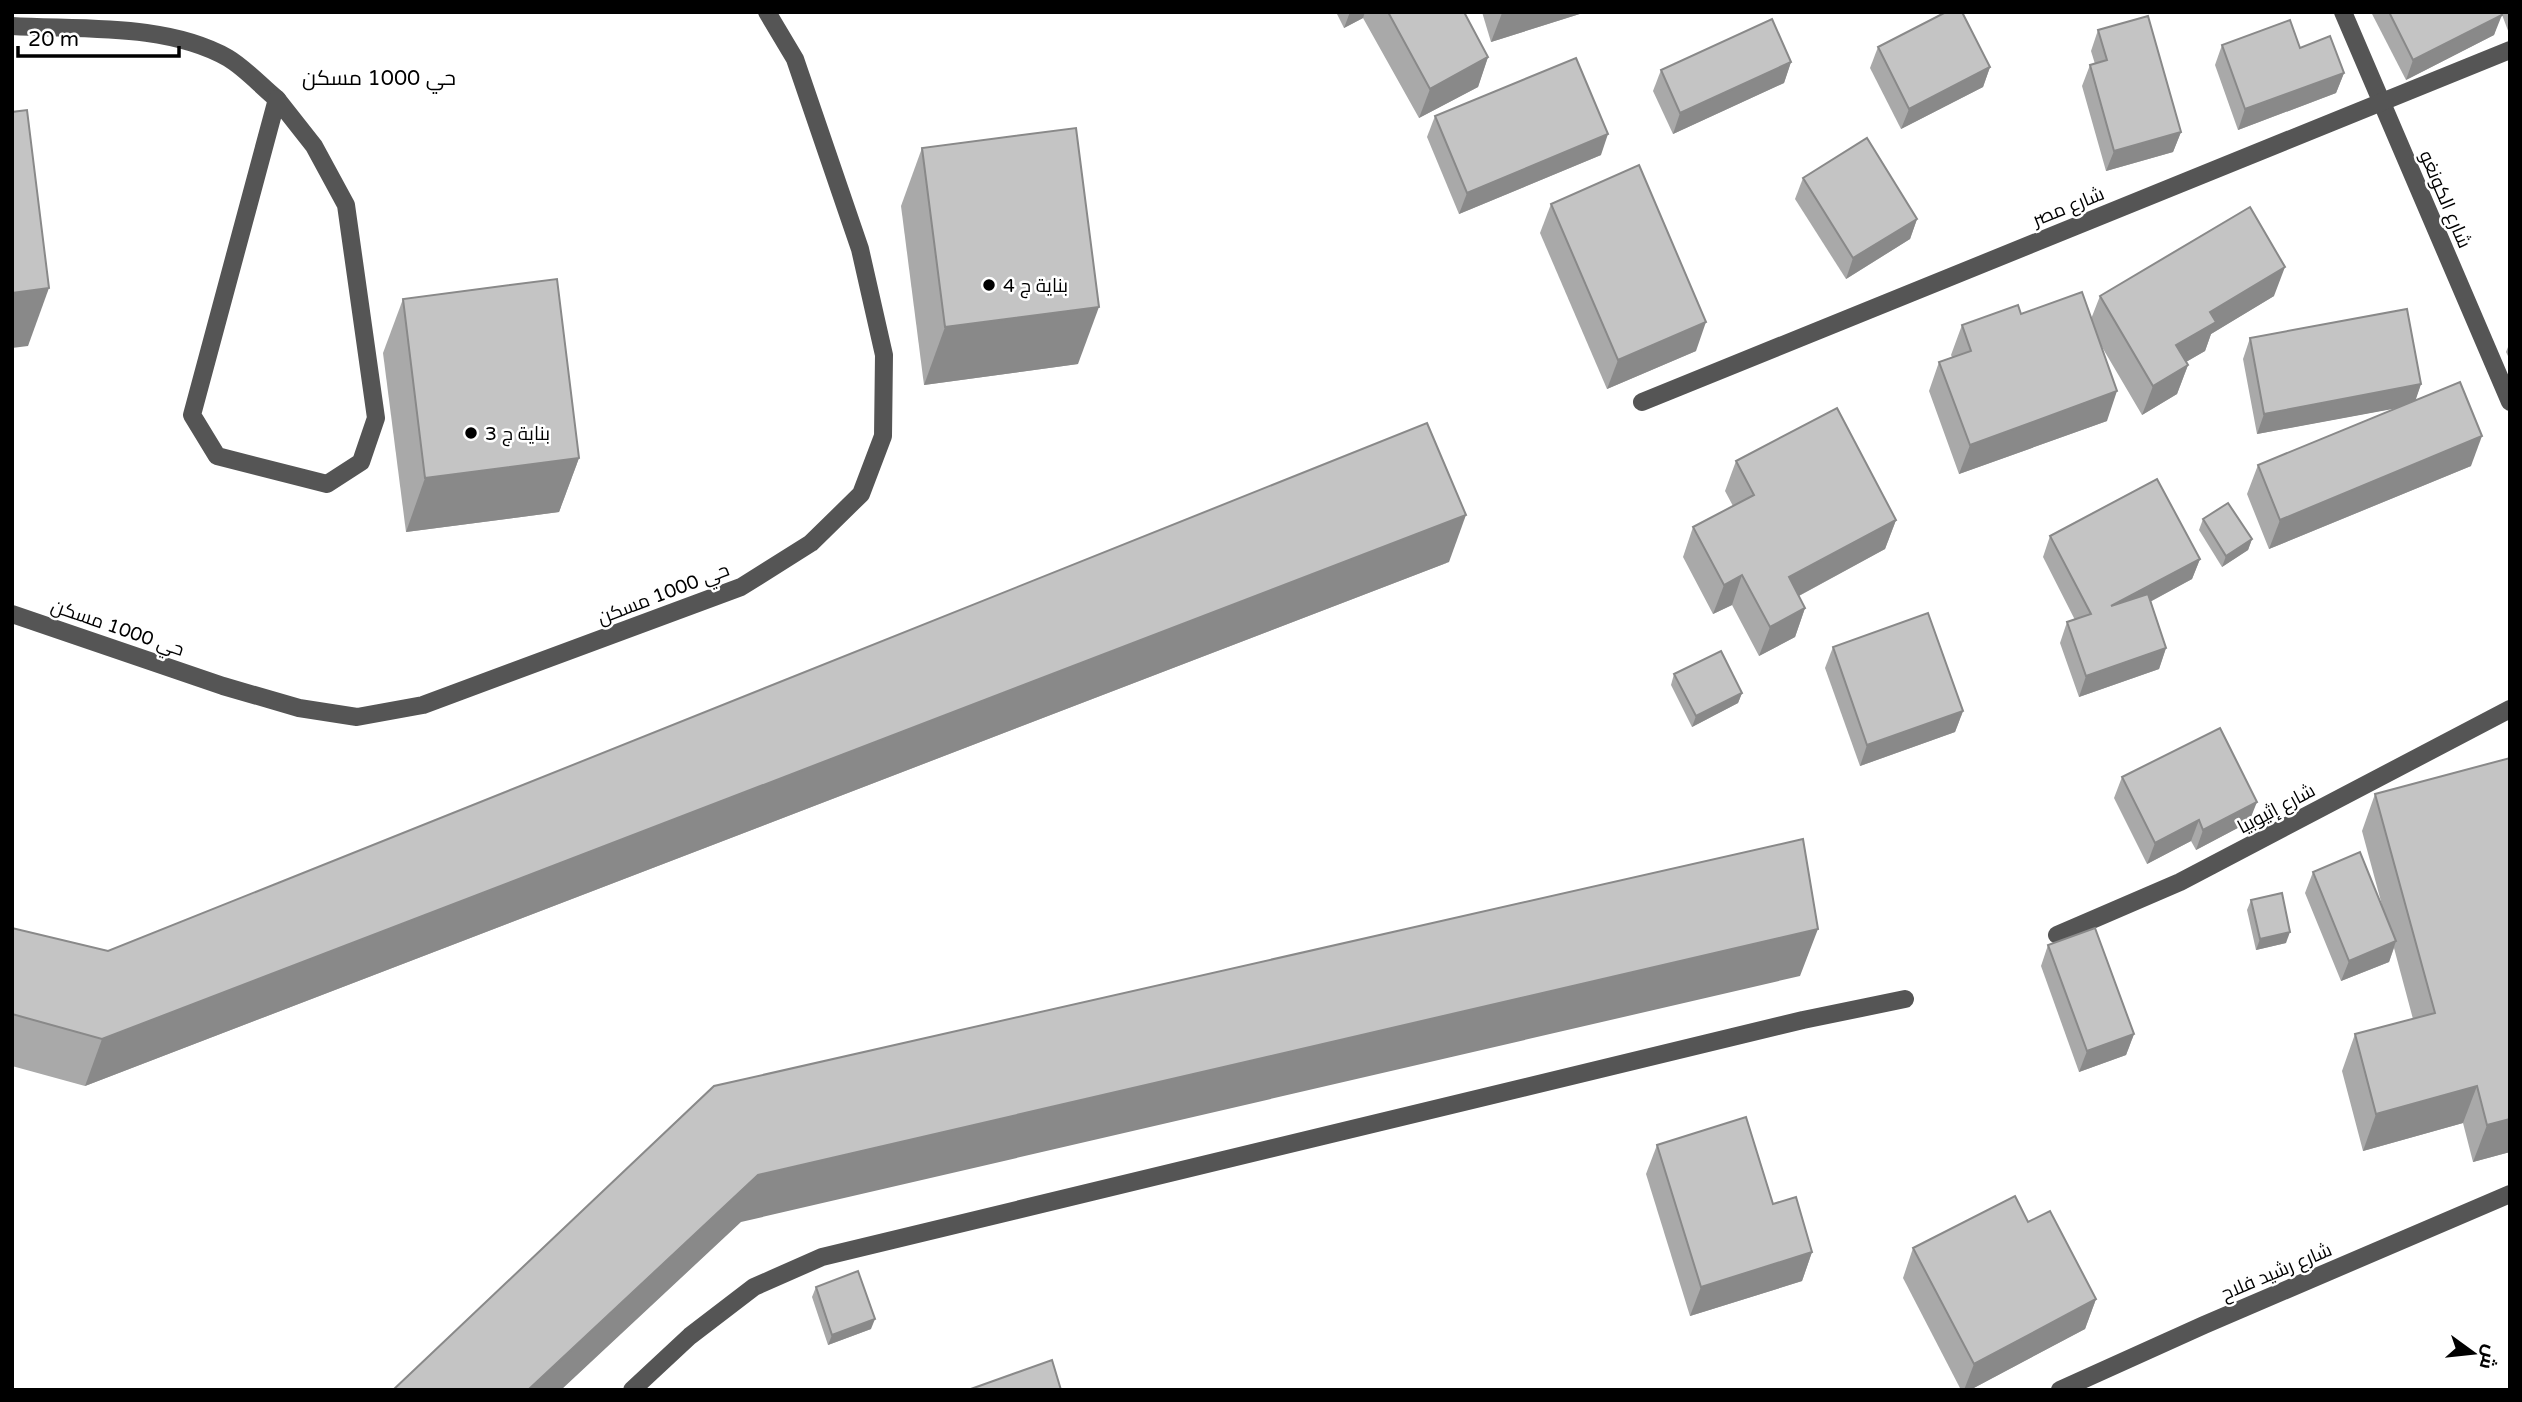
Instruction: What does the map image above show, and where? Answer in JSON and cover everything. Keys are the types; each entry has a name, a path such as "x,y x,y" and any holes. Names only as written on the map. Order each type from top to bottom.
{"street":[{"name":"حي 1000 مسكن","path":"12,614 223,686 299,708 357,717 423,705 741,587 811,542 861,494 883,436 884,355 860,249 795,59 767,12"},
{"name":"شارع الكونغو","path":"2343,12 2510,402"},
{"path":"12,26 154,34 190,41 230,59 277,100 314,146 346,205 376,418 361,462 327,484 217,456 192,415 277,100"},
{"name":"شارع مصر","path":"1642,402 2510,50"},
{"name":"شارع إثيوبيا","path":"2057,935 2180,882 2510,709"},
{"path":"632,1390 690,1336 754,1287 822,1257 1790,1023 1905,999"},
{"name":"شارع رشيد فلاح","path":"2060,1390 2217,1319 2510,1194"}],"building":[{"path":"1388,12 1464,12 1488,57 1430,89"},
{"path":"1946,12 1962,12 1990,67 1909,109 1878,47"},
{"path":"2389,12 2501,12 2502,15 2413,60"},
{"path":"2148,16 2181,132 2114,151 2090,65 2107,60 2098,30"},
{"path":"1772,19 1791,62 1680,113 1661,70"},
{"path":"2290,20 2300,48 2330,36 2344,73 2245,109 2222,45"},
{"path":"1576,58 1608,134 1467,193 1435,116"},
{"path":"27,110 49,288 12,293 12,112"},
{"path":"1076,128 1099,307 945,327 922,148"},
{"path":"1867,138 1917,219 1853,258 1803,178"},
{"path":"1639,165 1706,322 1618,360 1551,204"},
{"path":"2250,207 2285,267 2210,312 2216,322 2176,345 2188,365 2153,386 2100,296"},
{"path":"557,279 579,458 425,478 403,299"},
{"path":"2082,292 2117,391 1970,445 1939,362 1971,351 1962,325 2018,305 2021,314"},
{"path":"2407,309 2421,384 2264,414 2250,338"},
{"path":"2460,382 2482,436 2280,520 2258,465"},
{"path":"1837,408 1896,520 1789,577 1805,608 1770,627 1742,575 1724,585 1693,527 1754,495 1736,461"},
{"path":"1427,423 1466,515 102,1039 12,1014 12,928 108,951"},
{"path":"2157,479 2200,559 2111,606 2148,594 2166,648 2086,676 2067,622 2091,614 2050,536"},
{"path":"2228,503 2252,539 2226,556 2203,519"},
{"path":"1928,613 1963,711 1867,745 1833,647"},
{"path":"1721,651 1742,693 1696,716 1674,674"},
{"path":"2220,728 2257,802 2203,830 2199,820 2155,843 2122,777"},
{"path":"2510,758 2510,1119 2487,1125 2477,1086 2376,1114 2355,1034 2435,1013 2375,794"},
{"path":"1803,839 1818,929 758,1175 528,1390 393,1390 714,1086"},
{"path":"2360,852 2396,941 2349,961 2313,872"},
{"path":"2282,893 2290,932 2260,939 2251,900"},
{"path":"2095,928 2134,1034 2087,1051 2048,945"},
{"path":"1746,1117 1773,1204 1796,1197 1812,1252 1701,1287 1657,1145"},
{"path":"2015,1196 2028,1222 2050,1211 2096,1299 1974,1364 1913,1248"},
{"path":"858,1271 875,1319 832,1335 816,1287"},
{"path":"1052,1360 1061,1390 968,1390"}],"place":[{"name":"بناية ج 4","path":"989,285"},
{"name":"بناية ج 3","path":"471,433"}],"district":[{"name":"حي 1000 مسكن","path":"379,78"}]}
